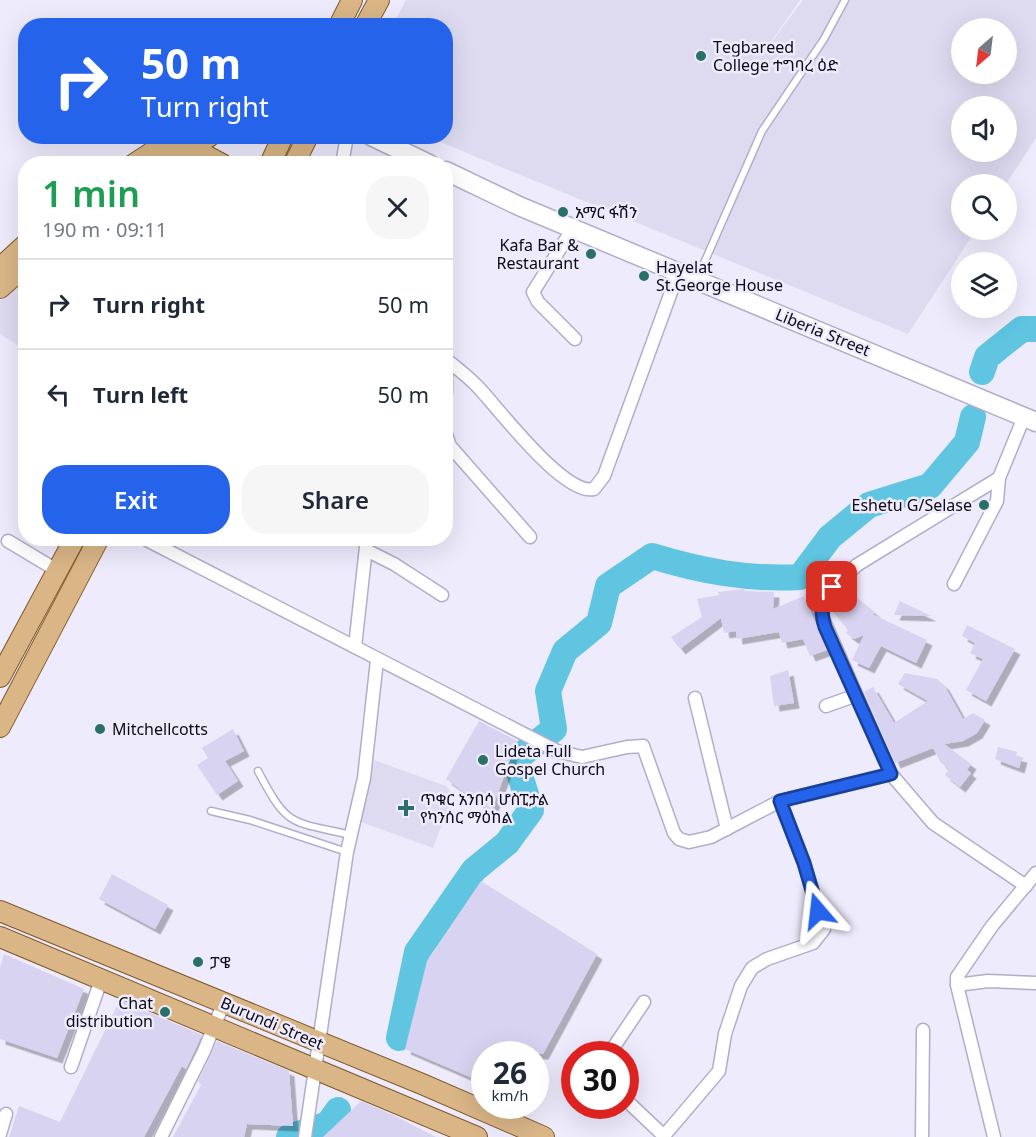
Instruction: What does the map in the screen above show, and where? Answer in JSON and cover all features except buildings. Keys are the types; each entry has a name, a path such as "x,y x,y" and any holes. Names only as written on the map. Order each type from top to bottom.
{"main road":[{"path":"343,18 352,0"},
{"path":"369,18 379,0"},
{"path":"170,151 189,144"},
{"path":"170,151 207,156"},
{"path":"0,268 18,251"},
{"path":"0,288 18,272"},
{"path":"0,677 71,546"},
{"path":"0,728 95,546"},
{"name":"Burundi Street","path":"0,911 319,1043 502,1129 544,1137"},
{"name":"Burundi Street","path":"0,937 477,1137"}],"street":[{"path":"388,144 412,156"},
{"name":"Liberia Street","path":"453,174 678,273 1030,420"},
{"path":"573,228 533,292 538,302 575,339"},
{"path":"453,365 475,384 546,464 581,489 594,489 604,476 678,273"},
{"path":"954,584 997,501 999,478 1030,420"},
{"path":"453,450 530,537"},
{"path":"999,478 881,549 842,577 826,594 821,614 854,696 891,774 933,823 1026,886"},
{"path":"8,541 58,571"},
{"path":"158,546 557,751 582,757 627,747 643,746 674,833 679,839 689,842 699,840 727,829 780,801 891,774"},
{"path":"355,647 366,546"},
{"path":"369,546 442,595"},
{"path":"305,1131 347,852 364,778 377,660"},
{"path":"826,706 854,696"},
{"path":"695,698 727,829"},
{"path":"639,1113 663,1136 714,1079 721,1064 721,1048 741,986 752,968 767,959 813,943 824,929 804,863 780,801"},
{"path":"994,1137 957,985 962,968 992,926 1036,873"},
{"path":"70,1067 101,980"},
{"path":"957,985 988,981 1036,983"},
{"path":"161,1137 224,1002"},
{"path":"618,1041 644,1002"},
{"path":"921,1137 923,1029"},
{"path":"0,1134 6,1114"}],"lane":[{"path":"697,280 762,131 824,39 845,0"},
{"path":"258,771 284,814 298,823 351,834"},
{"path":"212,811 249,820 347,852"}],"shaded area":[{"path":"406,0 800,0 759,59 803,0 1036,0 1036,138 1013,174 951,174 951,240 969,240 962,252 951,252 951,268 908,334 445,144 453,144 453,18 396,18"},
{"path":"18,284 18,346 0,334 0,301"},
{"name":"ጥቁር አንበሳ ሆስፒታል የካንሰር ማዕከል","path":"374,760 446,786 453,795 433,848 361,822"}],"waterway":[{"path":"982,372 987,357 1022,329 1036,329"},
{"path":"399,1038 417,952 474,870 507,843 531,810 515,760 554,729 548,691 565,651 599,623 608,586 652,556 688,566 743,576 800,577 830,537 869,505 930,486 967,442 973,417"},
{"path":"289,1137 328,1124 338,1110"}],"place":[{"name":"Tegbareed College ተግባረ ዕድ","path":"701,56"},
{"name":"አማር ፋሽን","path":"563,212"},
{"name":"Kafa Bar & Restaurant","path":"591,254"},
{"name":"Hayelat St.George House","path":"644,276"},
{"name":"Eshetu G/Selase","path":"984,505"},
{"name":"Mitchellcotts","path":"100,729"},
{"name":"Lideta Full Gospel Church","path":"483,760"},
{"name":"ጥቁር አንበሳ ሆስፒታል የካንሰር ማዕከል","path":"406,808"},
{"name":"ፓዌ","path":"198,962"},
{"name":"Chat distribution","path":"165,1012"}],"route":[{"path":"818,911 804,863 780,801 891,774 854,696 825,627 821,614 822,604 832,587"}]}
